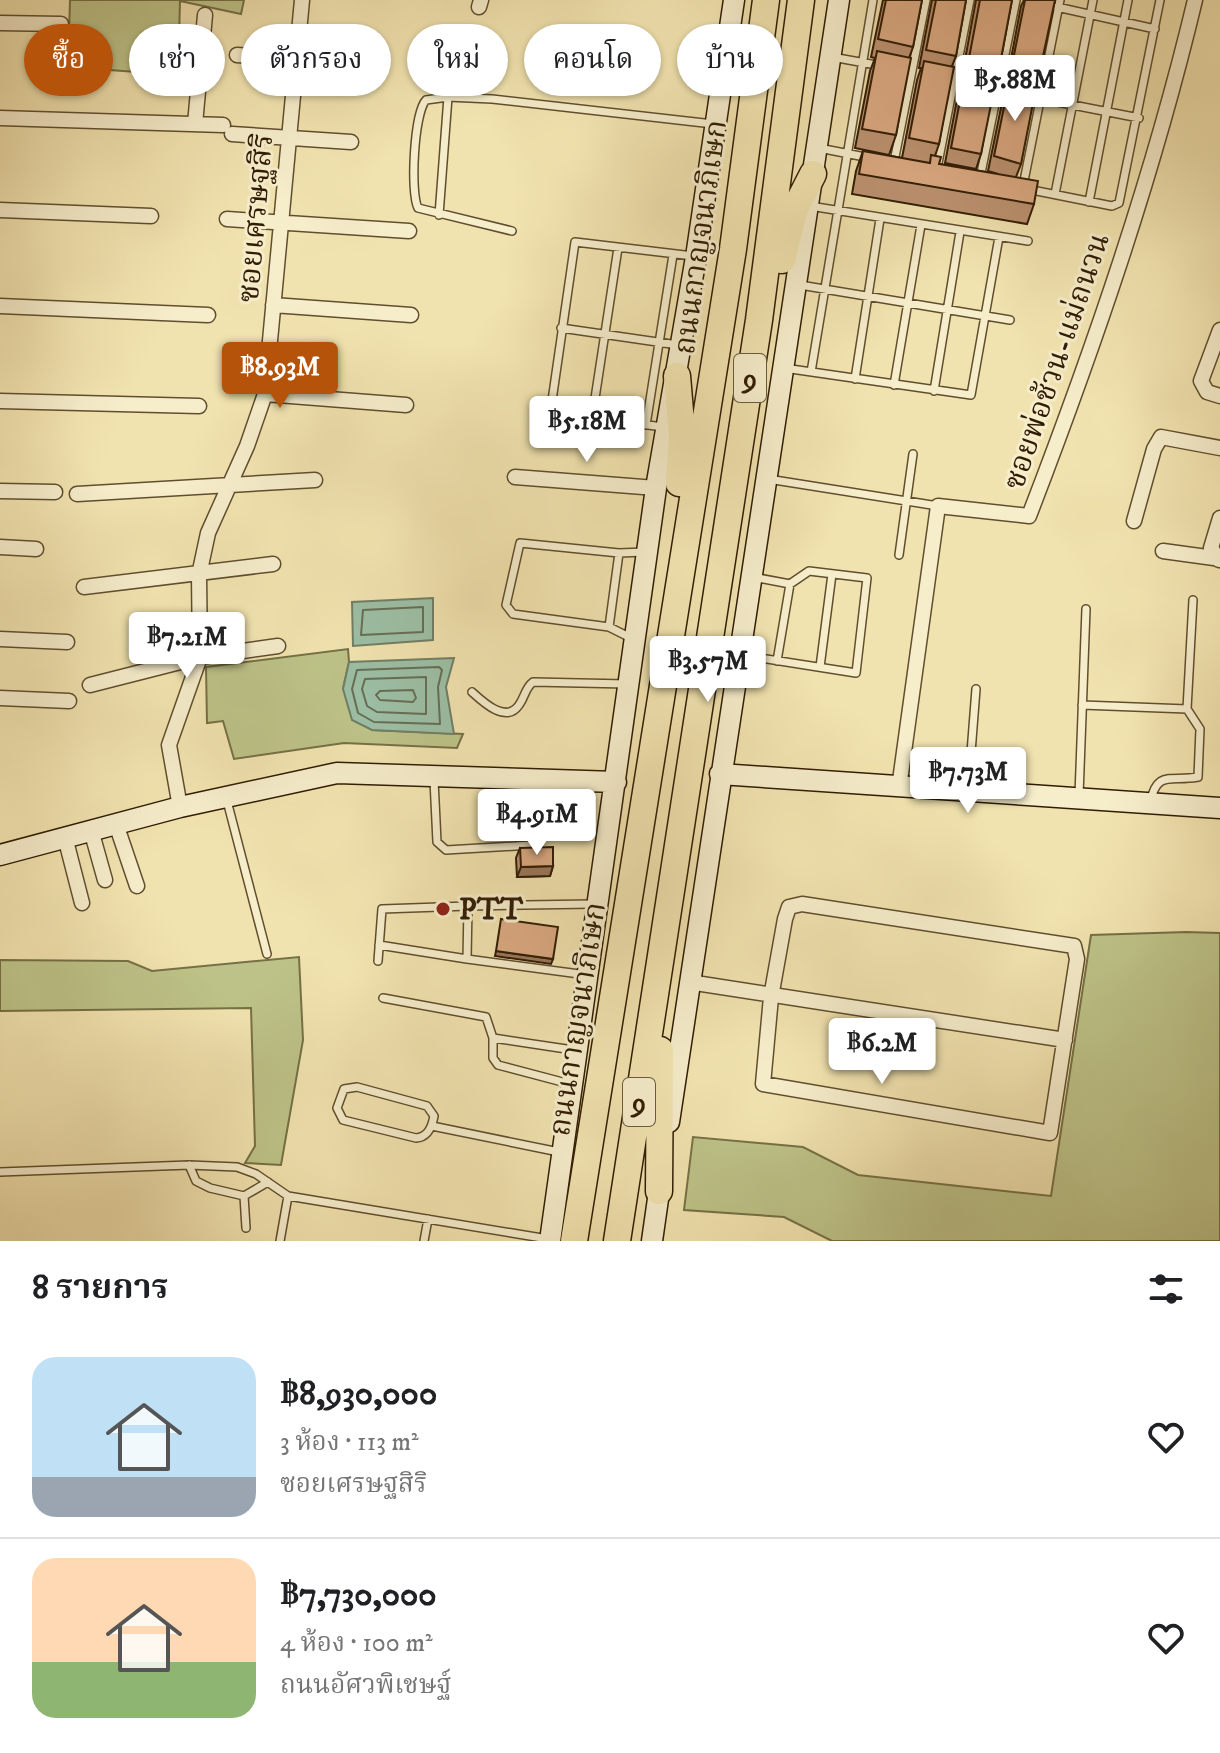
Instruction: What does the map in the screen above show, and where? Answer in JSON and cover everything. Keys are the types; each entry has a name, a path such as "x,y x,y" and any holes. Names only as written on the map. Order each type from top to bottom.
{"highway":[{"name":"ถนนกาญจนาภิเษก","path":"558,1241 683,550 733,249 766,0"},
{"name":"9","path":"617,1241 759,320 801,0"},
{"path":"759,320 780,266 794,211 813,174"},
{"path":"677,376 682,435 676,517 683,550"},
{"path":"659,1191 660,963"}],"main road":[{"path":"558,1241 561,1153 637,641 656,488 677,376 734,0"},
{"path":"652,1241 839,0"},
{"path":"0,855 225,796 337,773 616,782"},
{"path":"720,774 1079,801 1220,808"}],"street":[{"name":"ซอยเศรษฐสิริ","path":"300,24 302,0"},
{"name":"ซอยพ่อช้วน-แม่ถนวน","path":"938,506 1029,516 1088,361 1143,187 1195,0"},
{"path":"195,124 205,15"},
{"path":"0,23 61,24"},
{"path":"237,55 241,55"},
{"name":"ซอยเศรษฐสิริ","path":"180,807 169,745 200,657 199,575 208,533 247,446 265,394 292,96"},
{"path":"0,118 195,124 351,142"},
{"path":"0,210 151,216"},
{"path":"227,219 409,231"},
{"path":"273,305 411,315"},
{"path":"0,306 208,315"},
{"path":"1220,330 1201,381 1207,392 1220,396"},
{"path":"265,394 406,405"},
{"path":"0,401 199,406"},
{"path":"1134,521 1154,449 1161,437 1220,448"},
{"path":"515,477 656,488"},
{"path":"77,494 315,480"},
{"path":"0,491 55,492"},
{"path":"899,788 938,506"},
{"path":"1217,559 1211,548 1220,518"},
{"path":"0,547 36,549"},
{"path":"1163,551 1217,559"},
{"path":"84,587 273,564"},
{"path":"0,639 67,642"},
{"path":"90,685 200,657 278,646"},
{"path":"0,698 69,701"},
{"path":"116,824 137,886"},
{"path":"91,830 105,880"},
{"path":"65,837 82,903"},
{"path":"802,904 1074,946 1077,959 1050,1133 771,1088 763,1084 771,997 789,907 802,904"},
{"path":"689,982 1065,1040"}],"lane":[{"path":"811,372 835,212 873,0"},
{"path":"894,162 926,0"},
{"path":"926,169 937,171 970,0"},
{"path":"980,180 1016,0"},
{"path":"1055,194 1093,0"},
{"path":"1089,202 1128,0"},
{"path":"1010,186 1089,202 1119,203 1139,118 1160,0"},
{"path":"1023,188 1059,3"},
{"path":"1047,5 1059,3 1090,14 1155,29"},
{"path":"832,57 886,67"},
{"path":"899,70 926,75"},
{"path":"940,79 969,84"},
{"path":"983,87 1139,118"},
{"path":"439,215 448,97"},
{"path":"512,231 418,208 414,199 418,114 426,100 472,98 715,124"},
{"path":"818,148 905,165"},
{"path":"965,177 995,183"},
{"path":"809,206 1028,241"},
{"path":"855,379 880,219"},
{"path":"894,385 921,225"},
{"path":"934,391 960,232"},
{"path":"784,368 971,395 999,237"},
{"path":"546,442 575,242 696,257"},
{"path":"592,418 618,248"},
{"path":"646,425 673,255"},
{"path":"797,284 1010,320"},
{"path":"561,328 681,346"},
{"path":"550,412 667,428"},
{"path":"899,555 913,454"},
{"path":"766,479 938,506"},
{"path":"637,641 609,627 513,614 506,605 520,543 619,553 649,552"},
{"path":"609,627 619,553"},
{"path":"739,655 856,673 867,578 809,571 790,584 750,576"},
{"path":"820,667 832,574"},
{"path":"777,661 790,584"},
{"path":"1149,805 1158,781 1198,777 1200,729 1187,709 1193,600"},
{"path":"1079,801 1086,609"},
{"path":"472,692 490,708 510,711 519,707 533,682 629,684"},
{"path":"968,793 976,689"},
{"path":"1082,705 1187,709"},
{"path":"434,774 437,842 446,850 532,845 532,777"},
{"path":"225,796 267,954"},
{"path":"378,961 382,909 599,904"},
{"path":"467,959 468,906"},
{"path":"379,945 589,975"},
{"path":"383,998 486,1017 493,1038 493,1058 498,1065 572,1085"},
{"path":"493,1038 577,1050"},
{"path":"357,1087 427,1106 434,1116 432,1126 425,1135 416,1138 343,1120 337,1108 344,1089 357,1087"},
{"path":"432,1126 561,1153"},
{"path":"0,1172 189,1165 237,1167 288,1196 558,1241"},
{"path":"189,1165 196,1181 210,1188 244,1196 268,1182"},
{"path":"244,1196 246,1228"},
{"path":"280,1241 288,1196"},
{"path":"424,1241 428,1219"}],"shaded area":[{"path":"70,0 244,0 241,14 180,1 179,24 129,24 129,71 113,70 113,24 69,24"},
{"path":"348,649 349,662 343,689 372,730 463,734 457,748 344,743 234,759 223,721 207,723 206,667"},
{"path":"1220,933 1220,1241 832,1241 784,1217 684,1210 693,1137 803,1147 858,1175 1051,1196 1091,935"},
{"path":"299,957 303,1040 281,1165 245,1163 255,1146 251,1008 0,1011 0,960 128,961 152,971"}],"water":[{"path":"433,598 433,640 353,646 352,602"},
{"path":"454,658 446,687 454,734 372,730 352,720 343,689 349,662"}],"building":[{"path":"886,0 922,0 913,47 878,39"},
{"path":"936,0 966,0 956,56 926,50"},
{"path":"980,0 1012,0 1000,64 969,58"},
{"path":"1025,0 1055,0 1039,75 1011,70"},
{"path":"877,51 911,58 896,135 862,129"},
{"path":"924,61 954,67 939,144 909,138"},
{"path":"965,74 996,80 981,154 951,148"},
{"path":"1009,83 1036,88 1021,164 994,156"},
{"path":"863,151 930,163 931,155 941,157 939,164 1038,181 1034,204 859,174"},
{"path":"553,847 553,866 521,867 520,848"},
{"path":"501,919 558,927 553,959 496,951"}],"place":[{"name":"PTT","path":"443,909"}]}
